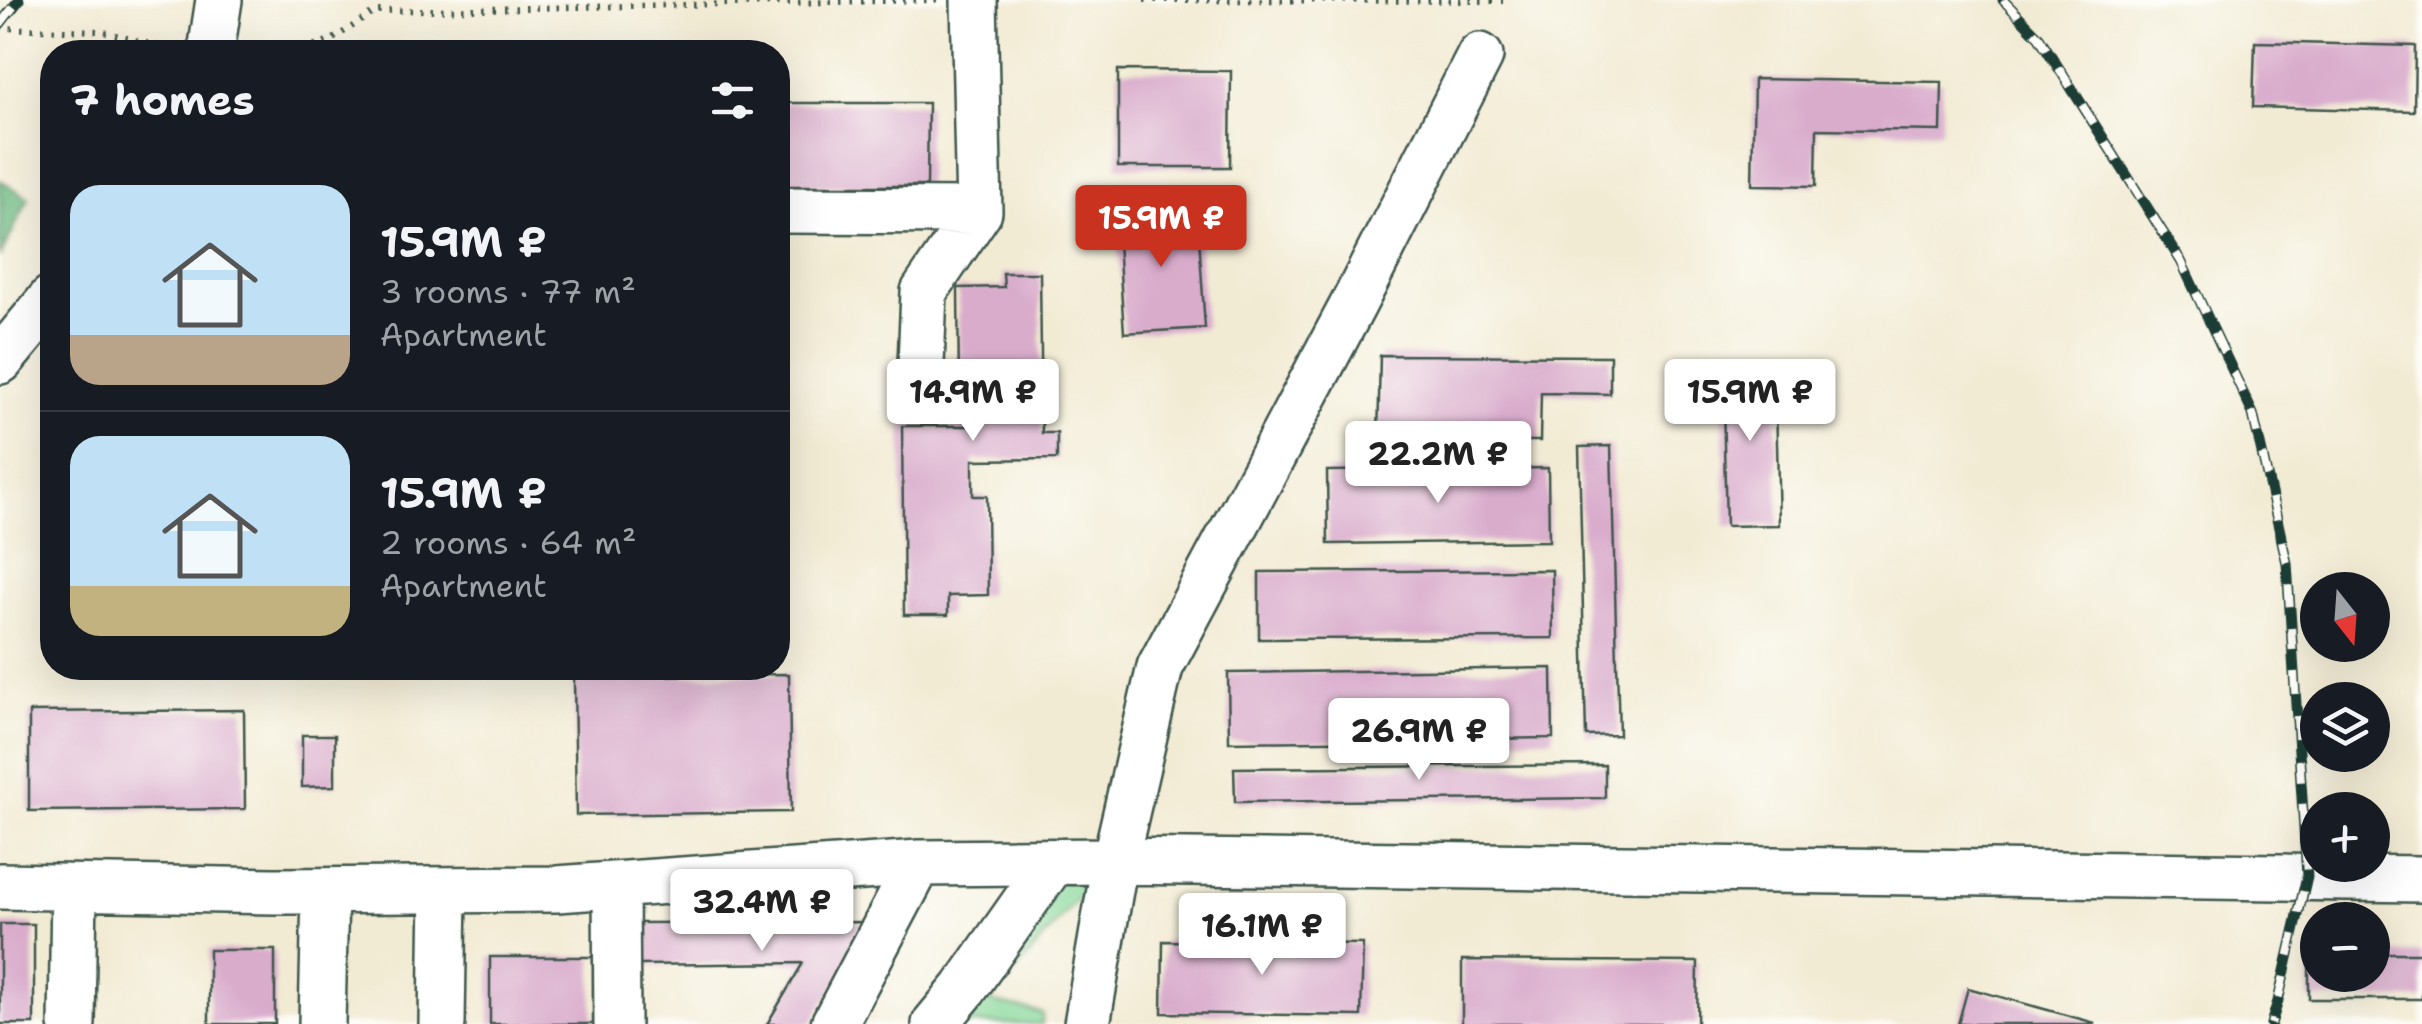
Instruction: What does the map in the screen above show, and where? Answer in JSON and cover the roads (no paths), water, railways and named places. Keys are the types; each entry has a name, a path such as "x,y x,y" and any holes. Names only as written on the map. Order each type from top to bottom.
{"street":[{"path":"198,40 218,0"},
{"path":"920,389 924,292 979,211 974,0"},
{"path":"1087,1024 1116,861 1160,667 1353,305 1480,56"},
{"path":"790,210 979,211"},
{"path":"0,362 40,313"},
{"path":"0,886 557,890 919,864 1116,861 2422,879"},
{"path":"935,1024 1053,862"},
{"path":"834,1024 919,864"},
{"path":"616,885 616,1024"},
{"path":"72,1024 74,888"},
{"path":"442,1024 444,890"},
{"path":"322,1024 325,891"}],"railway":[{"path":"0,24 19,0"},
{"path":"2003,0 2039,37 2181,261 2253,414 2287,563 2307,876 2271,1024"}]}
